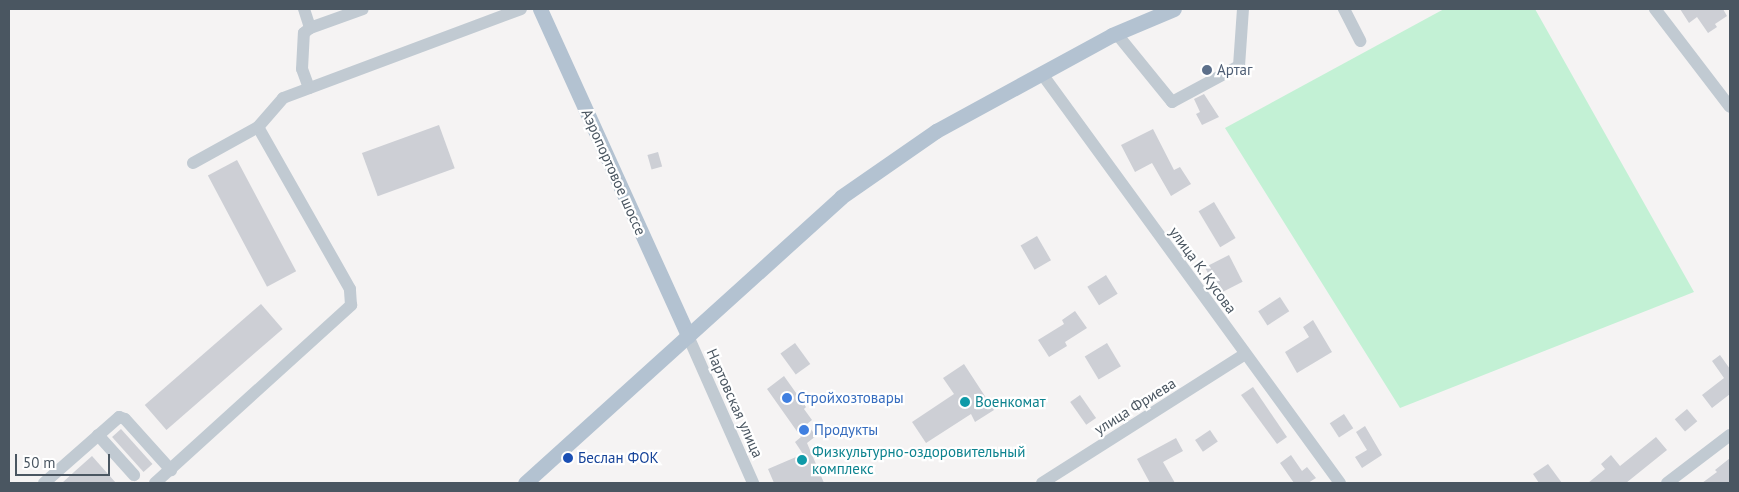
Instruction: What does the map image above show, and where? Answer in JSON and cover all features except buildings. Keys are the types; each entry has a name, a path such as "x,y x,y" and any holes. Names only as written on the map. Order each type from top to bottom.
{"main road":[{"name":"Аэропортовое шоссе","path":"540,9 688,336"},
{"path":"525,483 841,197 936,131 1116,33 1174,9"}],"street":[{"path":"304,9 310,28"},
{"path":"309,88 302,64 304,33 310,28 363,9"},
{"path":"193,163 258,128 283,98 521,9"},
{"path":"1116,33 1172,102 1239,66 1243,9"},
{"path":"1344,9 1360,41"},
{"path":"1655,9 1730,107"},
{"name":"улица К. Кусова","path":"1042,74 1244,355 1340,483"},
{"path":"155,483 351,305 350,289 258,128"},
{"name":"Нартовская улица","path":"688,336 753,483"},
{"name":"улица Фриева","path":"1042,483 1244,355"},
{"path":"44,483 117,418 122,417 170,470"},
{"path":"98,435 134,475"},
{"path":"1667,483 1730,435"}],"green space":[{"path":"1444,9 1535,9 1694,292 1400,408 1225,128"}],"place":[{"name":"Артаг","path":"1207,70"},
{"name":"Стройхозтовары","path":"787,398"},
{"name":"Военкомат","path":"965,402"},
{"name":"Продукты","path":"804,430"},
{"name":"Беслан ФОК","path":"568,458"},
{"name":"Физкультурно-оздоровительный комплекс","path":"802,460"}]}
